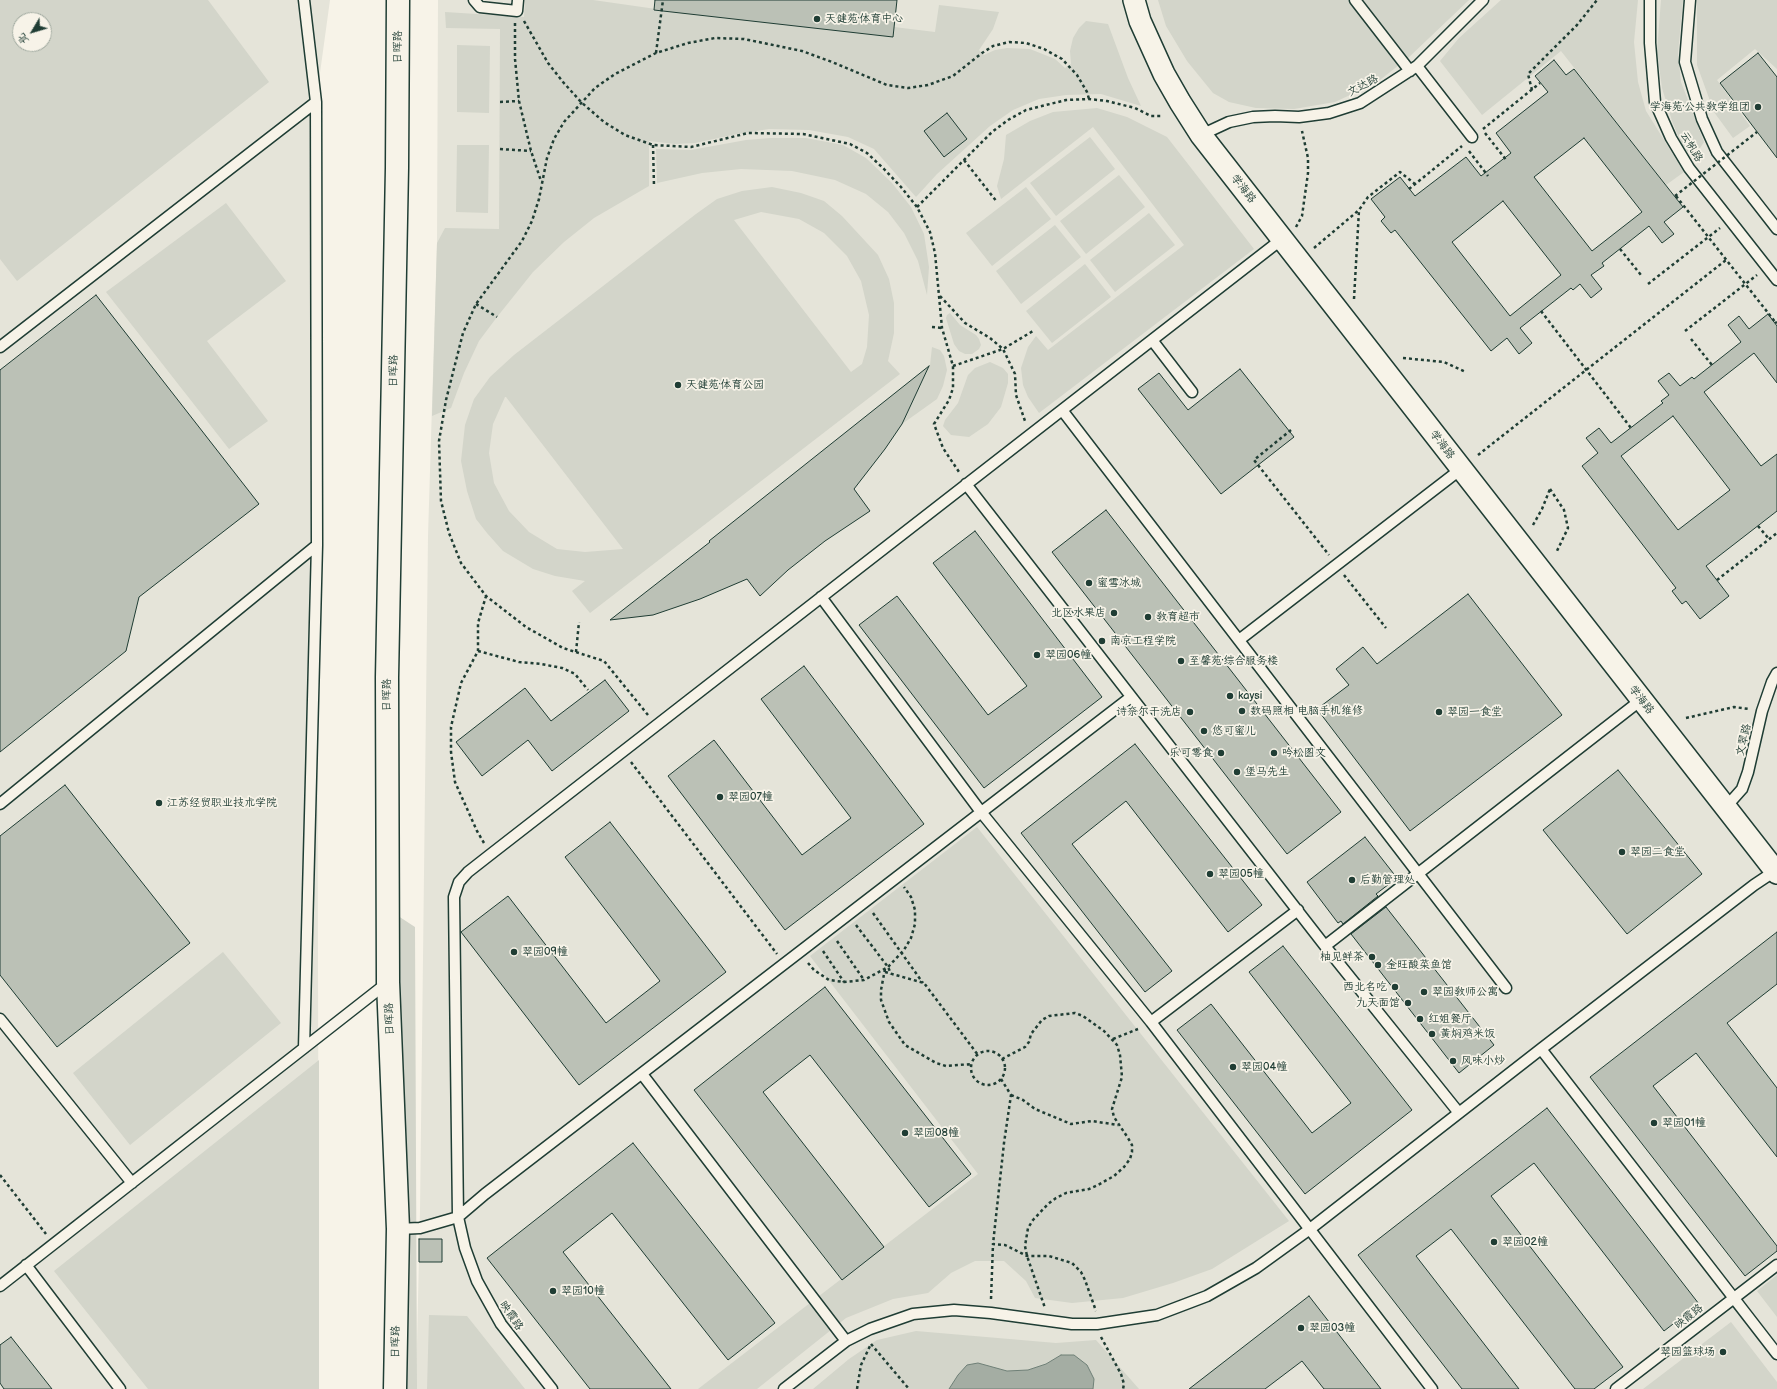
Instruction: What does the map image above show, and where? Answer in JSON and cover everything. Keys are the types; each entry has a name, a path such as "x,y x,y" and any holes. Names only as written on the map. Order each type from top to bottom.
{"street":[{"name":"日晖路","path":"395,1389 398,1230 388,982 387,677 397,168 398,0"},
{"name":"学海路","path":"1134,0 1140,21 1164,74 1201,135 1776,872"}],"lane":[{"path":"304,0 316,102 317,545 304,1048"},
{"path":"474,0 480,7 517,11 518,0"},
{"path":"1355,0 1472,137"},
{"name":"文达路","path":"1201,135 1229,122 1253,117 1299,117 1329,113 1360,103 1414,68 1483,0"},
{"name":"云帆路","path":"1650,0 1650,44 1655,102 1671,138 1689,168 1729,221 1777,280"},
{"name":"云帆路","path":"1690,0 1685,62 1702,119 1717,152 1777,229"},
{"path":"0,347 316,102"},
{"name":"映霞路","path":"552,1389 501,1324 477,1281 465,1248 458,1217 454,897 459,882 468,872 656,725 1282,239"},
{"path":"1152,340 1192,392"},
{"path":"1062,410 1506,988"},
{"path":"1239,640 1461,469"},
{"path":"966,484 1325,946 1459,1112"},
{"path":"0,804 317,545"},
{"path":"821,597 981,812 1151,1022 1432,1389"},
{"name":"文翠路","path":"1726,807 1742,789 1748,772 1762,710 1772,682 1777,673"},
{"path":"398,1230 420,1228 458,1217 485,1194 1131,697"},
{"path":"1325,946 1641,700"},
{"path":"784,1389 846,1341 870,1329 913,1314 954,1310 991,1313 1072,1324 1097,1324 1158,1315 1207,1296 1256,1268 1310,1229 1459,1112 1754,885 1776,872"},
{"path":"1151,1022 1298,910"},
{"path":"0,1286 388,982"},
{"path":"0,1019 132,1183"},
{"path":"1541,1049 1777,1354"},
{"path":"642,1074 846,1341"},
{"name":"映霞路","path":"1616,1389 1777,1264"},
{"path":"26,1265 120,1389"}],"path":[{"path":"656,53 663,0"},
{"path":"1532,90 1528,74 1577,25 1597,0"},
{"path":"517,11 514,39 519,101 531,151 541,181"},
{"path":"517,11 548,63 581,102 604,122 624,135 653,145 691,147 748,133 772,132 803,134 850,144 867,153 884,169 916,207 930,232 935,253 942,328 953,366 953,388 949,400 934,424 943,448 966,484"},
{"path":"656,725 604,661 563,648 526,627 486,596 461,563 449,533 441,501 439,442 446,400 463,333 476,304 522,241 532,221 539,199 541,181 554,139 564,122 595,88 615,74 656,53 688,43 715,38 744,39 802,51 887,85 908,88 928,85 953,76 993,46 1009,42 1026,43 1044,49 1062,59 1077,75 1087,92 1089,99"},
{"path":"916,207 992,132 1008,120 1026,110 1066,100 1089,99 1107,101 1135,108 1151,116 1162,116"},
{"path":"500,102 519,101"},
{"path":"1282,239 1296,226 1302,216 1306,198 1308,158 1299,117"},
{"path":"1482,129 1507,161"},
{"path":"1757,132 1675,196 1776,323"},
{"path":"1463,144 1488,176"},
{"path":"653,145 654,186"},
{"path":"500,149 531,151"},
{"path":"964,160 997,202"},
{"path":"1314,248 1359,210 1368,197 1400,172 1415,184"},
{"path":"1347,323 1354,296 1359,210"},
{"path":"1648,284 1729,221"},
{"path":"1620,249 1641,275"},
{"path":"1478,455 1726,260"},
{"path":"1685,331 1758,274"},
{"path":"940,296 966,324 990,338 1003,349 1015,374 1016,395 1030,434"},
{"path":"476,304 497,316"},
{"path":"1541,312 1631,428"},
{"path":"932,328 942,328"},
{"path":"953,366 1003,349 1033,331"},
{"path":"1691,339 1712,365"},
{"path":"1402,358 1444,362 1466,372"},
{"path":"1292,430 1254,460 1386,628"},
{"path":"1533,525 1542,509 1550,489 1564,510 1568,528 1556,553"},
{"path":"1758,526 1769,539"},
{"path":"1717,580 1777,533"},
{"path":"486,596 478,623 478,651 461,683 451,727 451,752 455,782 477,832 491,854"},
{"path":"576,652 579,622"},
{"path":"478,651 519,662 562,668 575,674 588,690"},
{"path":"1686,718 1734,707 1762,710"},
{"path":"622,752 784,964"},
{"path":"798,953 814,970 829,980 844,982 864,980 886,969 904,950 911,938 915,924 915,910 911,897 897,877"},
{"path":"865,902 924,984 978,1055"},
{"path":"848,915 891,975 924,984"},
{"path":"829,929 864,980"},
{"path":"816,939 844,982"},
{"path":"886,969 891,975"},
{"path":"886,969 881,990 884,1010 889,1022 905,1045 936,1063 946,1066 972,1064"},
{"path":"1002,1058 1025,1047 1036,1026 1042,1020 1049,1016 1075,1013 1083,1016 1113,1039 1117,1045 1122,1066 1122,1078 1112,1108 1118,1125 1132,1145 1130,1159 1114,1176 1094,1187 1066,1193 1056,1198 1033,1220 1028,1228 1025,1246 1026,1256 1050,1321"},
{"path":"1113,1039 1139,1029 1151,1022"},
{"path":"988,1051 998,1054 1002,1058 1005,1069 1001,1079 991,1084 981,1083 973,1075 972,1064 978,1055 988,1051"},
{"path":"1001,1079 1011,1095 1023,1100 1035,1109 1072,1124 1092,1121 1118,1125"},
{"path":"991,1313 993,1244 1011,1095"},
{"path":"0,1175 54,1244"},
{"path":"993,1244 1005,1245 1026,1256 1049,1256 1072,1263 1081,1272 1092,1295 1100,1335 1121,1374 1124,1384 1123,1389"},
{"path":"857,1389 861,1365 870,1344 870,1329"},
{"path":"870,1344 909,1389"}],"shaded area":[{"name":"江苏经贸职业技术学院","path":"0,0 330,0 316,102 319,1389 0,1389"},
{"path":"0,0 208,0 269,82 17,281 0,259"},
{"name":"南京工程学院","path":"438,0 1777,0 1777,1389 416,1389 420,1210 428,536 437,243"},
{"path":"525,0 593,0 677,12 893,37 894,27 935,32 939,5 999,12 993,29 979,50 984,55 995,50 1007,48 1030,49 1055,59 1065,68 1071,64 1070,51 1073,38 1079,28 1086,21 1108,24 1128,78 1141,106 1101,94 1066,95 1039,99 1013,110 990,126 937,174 916,197 874,149 848,137 809,130 769,129 695,143 675,144 649,141 649,186 594,218 564,242 533,272 479,341 464,373 451,408 432,416 437,243 445,228 499,229 500,29 446,28 445,12 524,17"},
{"path":"1158,0 1469,0 1408,58 1376,83 1335,102 1294,109 1256,108 1229,102 1213,93 1187,61 1166,26"},
{"path":"1501,0 1638,0 1634,42 1638,82 1646,111 1684,172 1666,185 1561,51 1482,115 1440,61 1459,38"},
{"path":"1661,0 1683,0 1678,53 1681,82 1704,142 1698,151 1690,153 1683,148 1672,121 1662,88 1657,51"},
{"path":"1697,0 1777,0 1777,69 1755,49 1717,80 1750,126 1733,138 1714,112 1697,65"},
{"path":"457,45 490,46 489,113 457,112"},
{"path":"1097,108 1127,117 1167,137 1254,249 1039,413 1028,397 1023,385 1021,368 1028,347 1036,336 1048,350 1184,245 1093,127 1001,199 997,186 1004,159 1006,135 1030,121 1053,112"},
{"path":"1090,137 1115,169 1056,216 1030,183"},
{"path":"806,138 843,145 866,158 892,183 911,207 924,234 929,267 927,295 918,261 904,233 888,212 866,194 835,180 792,171 741,169 702,173 657,183 656,149 691,150 746,140"},
{"path":"457,145 489,145 488,213 456,212"},
{"path":"1119,175 1145,207 1086,254 1060,221"},
{"name":"天健苑·体育公园","path":"772,187 801,193 824,201 842,216 878,255 889,279 894,303 894,333 888,361 900,374 590,613 572,591 585,581 555,576 533,569 503,551 476,519 467,491 461,461 465,425 474,399 490,377 514,355 696,214 717,199 742,191","holes":["761,212 799,219 824,233 847,256 861,281 869,315 867,347 862,364 851,372 734,220","506,397 623,549 585,552 557,549 529,532 509,511 494,483 489,453 493,424"]},
{"path":"1026,187 1051,219 992,266 966,233"},
{"path":"226,203 286,281 207,341 268,421 229,449 106,292"},
{"path":"1149,213 1175,245 1115,292 1090,260"},
{"path":"1055,225 1081,257 1021,304 996,271"},
{"path":"1085,264 1111,297 1052,343 1026,311"},
{"path":"950,313 960,325 976,335 979,339 981,345 979,349 972,354 965,354 959,351 954,344 946,318"},
{"path":"932,347 940,350 944,356 947,370 943,386 937,399 902,424 930,365"},
{"path":"990,362 1003,368 1008,374 1008,383 1001,407 988,424 969,437 951,435 943,426 945,420 958,403 968,375 975,368"},
{"path":"977,827 1289,1221 1212,1269 1173,1283 1123,1298 1072,1303 1035,1298 1026,1281 1004,1261 975,1261 951,1273 928,1293 893,1299 846,1318 757,1389 698,1389 978,1174 810,956"},
{"path":"389,910 415,927 417,1389 395,1389"},
{"path":"223,952 281,1023 130,1145 73,1073"},
{"path":"319,1060 319,1389 148,1389 54,1271"},
{"path":"1777,1275 1777,1317 1757,1291"},
{"path":"429,1315 467,1316 525,1389 427,1389"},
{"name":"翠园篮球场","path":"1731,1322 1777,1382 1777,1389 1643,1389"},
{"path":"916,1331 1056,1343 1096,1340 1139,1389 1093,1389 1094,1379 1061,1355 1046,1364 1028,1370 1007,1371 978,1363 949,1389 813,1389 849,1359 877,1340"},
{"path":"1061,1355 1074,1355 1087,1365 1094,1379 1093,1389 949,1389 967,1365 978,1363 1007,1371 1028,1370 1046,1364"}],"building":[{"name":"天健苑·体育中心","path":"655,0 897,0 893,37 654,10"},
{"name":"学海苑·公共教学组团","path":"1758,53 1777,77 1777,158 1720,83"},
{"path":"1554,60 1566,75 1574,69 1683,207 1664,222 1674,234 1662,243 1649,226 1602,263 1604,266 1591,275 1602,289 1591,298 1580,284 1573,290 1571,288 1520,328 1532,343 1519,354 1507,338 1491,351 1395,230 1391,233 1381,221 1385,217 1371,199 1400,177 1415,196 1466,157 1481,176 1511,153 1496,133 1548,92 1535,76","holes":["1584,138 1642,212 1592,251 1534,177","1503,201 1561,275 1510,316 1452,242"]},
{"path":"947,113 967,139 944,157 924,131"},
{"path":"96,295 259,504 139,597 126,651 0,752 0,370"},
{"path":"1768,314 1777,326 1777,383 1754,353 1704,392 1761,466 1777,454 1777,511 1706,566 1729,596 1700,619 1686,601 1682,604 1672,591 1676,588 1582,466 1598,453 1586,438 1599,428 1611,443 1663,403 1661,401 1669,395 1658,381 1669,373 1680,386 1692,377 1694,379 1741,342 1728,325 1739,316 1749,329","holes":["1673,416 1730,490 1678,530 1621,456"]},
{"path":"929,366 902,424 854,489 870,511 825,541 788,570 760,596 747,579 700,599 653,615 610,620 710,542 709,541"},
{"path":"1240,369 1294,437 1221,494 1138,389 1159,373 1188,410"},
{"name":"至馨苑·综合服务楼","path":"1106,510 1341,812 1287,854 1052,552"},
{"name":"翠园06幢","path":"975,531 1102,697 984,788 859,625 897,596 988,715 1027,686 933,563"},
{"name":"翠园一食堂","path":"1468,594 1562,715 1410,831 1317,709 1349,685 1336,669 1363,647 1377,664"},
{"name":"翠园07幢","path":"804,666 924,824 785,930 668,776 714,740 802,855 851,818 761,699"},
{"path":"605,680 629,711 552,771 528,740 482,776 456,742 525,688 551,721"},
{"name":"翠园05幢","path":"1135,744 1262,905 1228,932 1126,801 1072,844 1172,971 1145,992 1021,833"},
{"name":"翠园二食堂","path":"1618,770 1702,874 1627,934 1543,830"},
{"path":"65,785 190,943 57,1047 0,975 0,836"},
{"name":"翠园09幢","path":"610,822 726,972 579,1085 461,932 508,896 606,1023 660,981 565,857"},
{"name":"后勤管理处","path":"1365,837 1397,878 1376,894 1378,896 1343,924 1341,921 1338,923 1307,882"},
{"name":"翠园教师公寓","path":"1386,907 1494,1045 1459,1073 1351,934"},
{"name":"翠园01幢","path":"1777,932 1777,984 1727,1023 1777,1088 1777,1157 1696,1053 1653,1086 1777,1246 1777,1251 1745,1276 1590,1077"},
{"name":"翠园04幢","path":"1283,946 1412,1110 1305,1194 1177,1030 1211,1004 1312,1133 1351,1103 1249,972"},
{"name":"翠园08幢","path":"825,987 971,1174 929,1207 810,1055 763,1092 884,1247 842,1280 694,1090"},
{"name":"翠园02幢","path":"1547,1108 1699,1304 1664,1331 1534,1163 1491,1196 1623,1367 1594,1389 1575,1389 1451,1229 1416,1256 1519,1389 1462,1389 1358,1255"},
{"name":"翠园10幢","path":"633,1143 775,1323 728,1360 612,1213 563,1252 671,1389 590,1389 487,1258"},
{"path":"419,1239 442,1239 442,1262 419,1262"},
{"name":"翠园03幢","path":"1309,1296 1381,1389 1324,1389 1302,1361 1265,1389 1189,1389"},
{"path":"11,1337 52,1389 4,1389 0,1383 0,1345"}],"place":[{"name":"天健苑·体育中心","path":"817,19"},
{"name":"学海苑·公共教学组团","path":"1758,107"},
{"name":"天健苑·体育公园","path":"678,385"},
{"name":"蜜雪冰城","path":"1089,583"},
{"name":"北区水果店","path":"1114,613"},
{"name":"教育超市","path":"1148,617"},
{"name":"南京工程学院","path":"1102,641"},
{"name":"翠园06幢","path":"1037,655"},
{"name":"至馨苑·综合服务楼","path":"1181,661"},
{"name":"kaysi","path":"1230,696"},
{"name":"数码照相 电脑手机维修","path":"1242,711"},
{"name":"诗奈尔干洗店","path":"1190,712"},
{"name":"翠园一食堂","path":"1439,712"},
{"name":"悠可蜜儿","path":"1204,731"},
{"name":"乐可零食","path":"1221,753"},
{"name":"吟松图文","path":"1274,753"},
{"name":"堡马先生","path":"1237,772"},
{"name":"翠园07幢","path":"720,797"},
{"name":"江苏经贸职业技术学院","path":"159,803"},
{"name":"翠园二食堂","path":"1622,852"},
{"name":"翠园05幢","path":"1210,874"},
{"name":"后勤管理处","path":"1352,880"},
{"name":"翠园09幢","path":"514,952"},
{"name":"柚见鲜茶","path":"1372,957"},
{"name":"金旺酸菜鱼馆","path":"1378,965"},
{"name":"西北名吃","path":"1395,987"},
{"name":"翠园教师公寓","path":"1424,992"},
{"name":"九天面馆","path":"1408,1003"},
{"name":"红姐餐厅","path":"1420,1019"},
{"name":"黄焖鸡米饭","path":"1432,1034"},
{"name":"风味小炒","path":"1453,1061"},
{"name":"翠园04幢","path":"1233,1067"},
{"name":"翠园01幢","path":"1654,1123"},
{"name":"翠园08幢","path":"905,1133"},
{"name":"翠园02幢","path":"1494,1242"},
{"name":"翠园10幢","path":"553,1291"},
{"name":"翠园03幢","path":"1301,1328"},
{"name":"翠园篮球场","path":"1723,1352"}]}
